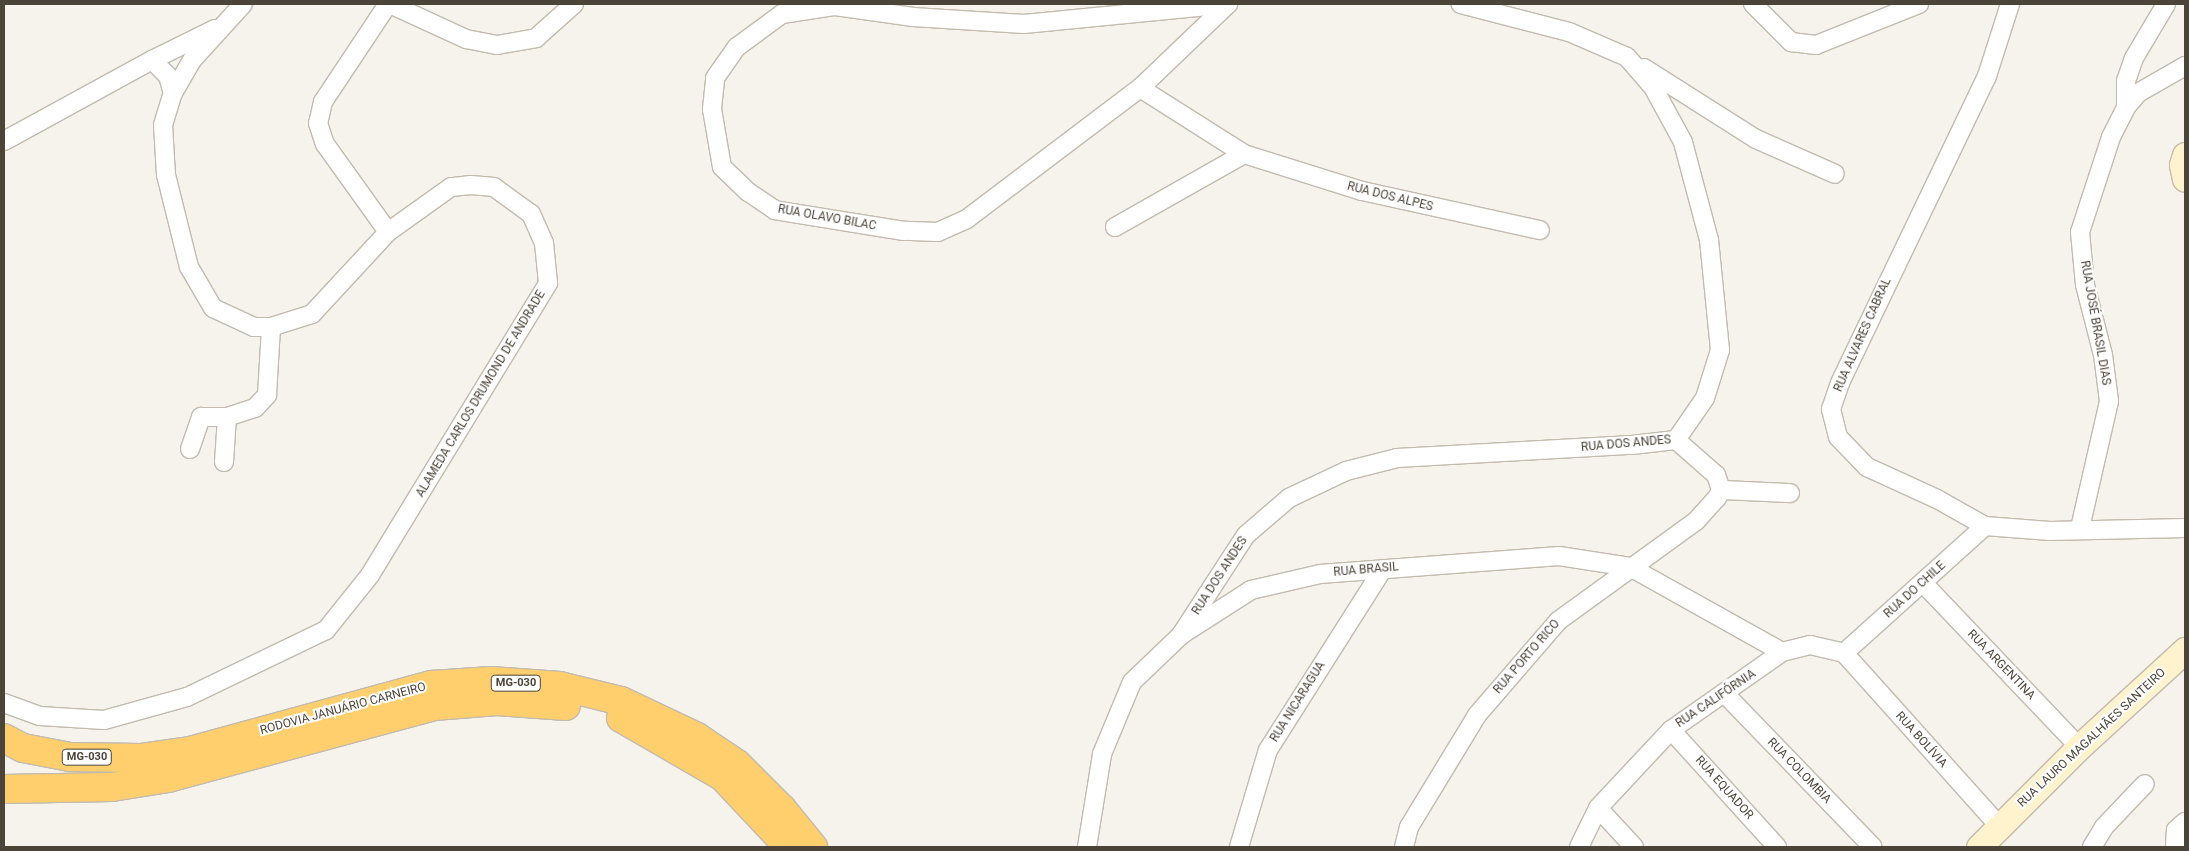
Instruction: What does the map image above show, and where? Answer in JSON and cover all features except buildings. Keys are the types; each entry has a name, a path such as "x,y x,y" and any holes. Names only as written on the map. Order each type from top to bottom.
{"highway":[{"name":"RODOVIA JANUÁRIO CARNEIRO","path":"4,738 22,748 70,757 140,758 190,751 432,685 491,681 560,686 621,701 698,737 736,764 782,809 813,847"},
{"name":"RODOVIA JANUÁRIO CARNEIRO","path":"4,789 112,787 168,778 434,706 496,701 563,706 619,718 723,777 789,847"}],"street":[{"path":"4,141 152,60 219,27 242,4"},
{"path":"388,232 324,144 318,123 323,102 389,4 466,39 498,45 536,38 574,4"},
{"name":"RUA OLAVO BILAC","path":"1228,4 1140,88 967,219 938,232 904,232 775,210 748,192 722,167 712,109 715,78 737,47 782,14 835,6 914,17 1024,24 1228,4"},
{"name":"RUA DOS ANDES","path":"1181,635 1246,535 1290,498 1346,471 1397,458 1632,446 1676,440 1704,398 1720,350 1709,240 1683,142 1653,86 1627,57 1569,32 1461,4"},
{"path":"1753,4 1791,42 1816,45 1919,4"},
{"name":"RUA ALVARES CABRAL","path":"2010,4 1988,76 1840,383 1831,409 1838,436 1867,467 1937,499 1985,526 2050,530 2080,528 2185,528"},
{"path":"2126,107 2126,81 2134,58 2166,4"},
{"name":"ALAMEDA CARLOS DRUMOND DE ANDRADE","path":"4,703 40,716 104,720 187,697 326,630 370,575 548,283 544,243 531,214 494,187 451,187 388,232 312,314 271,327 254,327 213,308 189,267 166,174 163,125 173,94 193,59 219,27"},
{"path":"1627,57 1756,139 1835,174"},
{"path":"152,60 168,76 173,94"},
{"name":"RUA JOSÉ BRASIL DIAS","path":"2080,528 2109,401 2103,355 2086,285 2080,232 2111,137 2126,107 2138,93 2185,66"},
{"name":"RUA DOS ALPES","path":"1140,88 1244,154 1362,191 1540,230"},
{"path":"1115,227 1244,154"},
{"path":"2185,156 2182,165 2185,180"},
{"path":"190,449 201,417 227,417 255,408 267,394 271,327"},
{"path":"224,462 227,417"},
{"path":"1676,440 1716,475 1722,490 1790,493"},
{"name":"RUA PORTO RICO","path":"1404,847 1409,827 1477,715 1558,621 1696,521 1722,490"},
{"name":"RUA DO CHILE","path":"1844,653 1985,526"},
{"name":"RUA BRASIL","path":"1087,847 1102,754 1132,682 1181,635 1251,590 1320,574 1559,556 1630,567 1782,652"},
{"name":"RUA NICARAGUA","path":"1239,847 1268,750 1383,569"},
{"name":"RUA ARGENTINA","path":"1923,583 2079,746"},
{"name":"RUA CALIFÓRNIA","path":"1579,847 1598,808 1671,730 1726,695 1782,652 1810,645 1844,653"},
{"name":"RUA LAURO MAGALHÃES SANTEIRO","path":"1979,847 2079,746 2185,650"},
{"name":"RUA BOLÍVIA","path":"1844,653 1999,826"},
{"name":"RUA COLOMBIA","path":"1726,695 1873,847"},
{"name":"RUA EQUADOR","path":"1671,730 1777,847"},
{"path":"2092,847 2104,827 2145,784"},
{"path":"1598,808 1634,847"},
{"path":"2175,847 2176,830 2185,822"}]}
